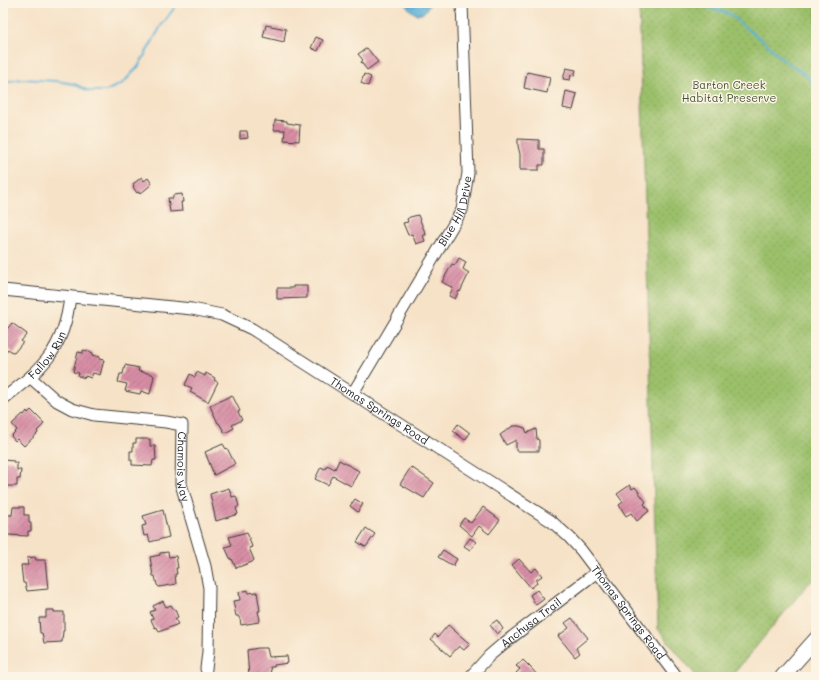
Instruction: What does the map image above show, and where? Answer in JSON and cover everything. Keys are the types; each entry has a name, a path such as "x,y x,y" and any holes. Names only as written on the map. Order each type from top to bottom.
{"main road":[{"path":"782,677 816,639"}],"street":[{"name":"Blue Hill Drive","path":"353,393 462,210 468,173 462,3"},
{"name":"Thomas Springs Road","path":"3,290 192,309 222,315 258,333 551,520 573,541 678,677"},
{"name":"Fallow Run","path":"3,399 30,378 42,366 55,348 65,324 70,297"},
{"name":"Chamois Way","path":"30,378 57,400 72,409 94,415 182,425 181,484 205,566 209,588 208,652 206,669"},
{"name":"Anchusa Trail","path":"470,677 489,656 503,644 597,572"}],"green space":[{"name":"Barton Creek Habitat Preserve","path":"639,3 816,3 816,578 808,584 731,677 697,677 658,629"}],"water":[{"path":"404,3 430,3 424,12 418,14 411,11"}],"building":[{"path":"266,25 286,29 284,42 263,37"},
{"path":"316,37 323,40 318,51 311,48"},
{"path":"367,48 378,62 367,70 361,62 363,60 358,54"},
{"path":"566,68 576,70 574,76 571,75 570,80 563,79"},
{"path":"527,72 550,77 547,93 524,88"},
{"path":"364,74 371,77 368,86 361,83"},
{"path":"566,91 577,94 573,110 563,108"},
{"path":"275,120 287,121 287,123 300,125 299,141 284,140 285,130 274,130"},
{"path":"240,131 247,131 248,138 240,139"},
{"path":"518,139 539,140 539,149 544,149 544,165 539,165 539,170 520,170"},
{"path":"142,177 144,181 148,178 152,184 140,194 139,192 137,193 133,187 133,184"},
{"path":"182,194 182,211 170,212 168,198 173,198 173,195"},
{"path":"418,215 426,235 423,235 425,241 416,244 412,234 408,235 403,223 408,222 407,219 410,217"},
{"path":"459,258 466,262 463,269 469,273 455,299 449,296 453,288 442,282 452,264 455,265"},
{"path":"293,286 307,286 307,298 277,299 277,288 293,288"},
{"path":"12,323 27,334 21,341 23,342 14,353 8,349 3,356 3,334"},
{"path":"83,350 93,353 92,355 100,357 99,359 104,360 100,375 93,373 91,378 85,376 85,378 78,376 79,373 73,372 78,352 83,353"},
{"path":"125,365 139,368 138,371 152,374 154,376 150,394 141,391 140,394 125,391 127,384 118,382 120,374 123,374"},
{"path":"197,372 205,376 206,373 215,378 214,380 218,382 208,402 190,392 192,388 185,385 190,374 195,377"},
{"path":"232,395 240,411 238,412 242,420 232,425 234,428 225,433 218,423 210,406"},
{"path":"31,410 44,423 37,431 38,433 24,446 17,439 15,441 11,436 17,430 12,424 27,411 28,413"},
{"path":"458,424 470,433 465,440 453,431"},
{"path":"513,426 525,428 527,433 536,429 537,439 539,440 539,451 516,451 516,440 506,445 500,435"},
{"path":"136,439 150,439 150,446 155,446 156,460 153,460 152,466 132,465 132,460 130,460 130,451 133,451 133,443 136,443"},
{"path":"223,444 226,449 227,448 235,464 214,475 205,452"},
{"path":"3,460 14,461 14,463 17,463 17,470 21,470 20,479 17,479 17,486 3,486"},
{"path":"339,460 359,471 351,486 333,476 328,485 315,479 321,467 325,469 327,465 335,469"},
{"path":"411,467 434,483 424,498 400,484"},
{"path":"630,485 632,489 635,487 646,502 644,504 649,511 637,521 631,513 626,516 619,505 623,502 617,494"},
{"path":"229,488 232,497 236,496 239,506 236,508 238,514 216,521 210,494"},
{"path":"355,499 363,504 358,512 350,506"},
{"path":"13,507 24,507 24,515 29,515 31,531 28,531 28,536 8,535 8,530 6,530 7,515 12,515"},
{"path":"483,507 500,520 489,534 479,526 472,536 459,525 464,518 471,523"},
{"path":"163,510 169,537 150,542 148,535 144,536 142,526 146,525 143,516"},
{"path":"366,528 375,534 366,547 357,542"},
{"path":"247,532 252,547 249,548 254,560 236,568 225,547 232,545 229,537"},
{"path":"470,538 476,542 470,550 464,546"},
{"path":"443,550 457,559 453,566 438,557"},
{"path":"168,552 169,557 176,556 178,568 176,568 177,574 175,574 176,584 159,587 155,576 153,576 150,557"},
{"path":"35,557 36,560 45,560 48,589 27,591 25,583 23,583 21,565 28,565 27,558"},
{"path":"519,559 531,572 536,568 542,576 536,580 537,583 531,588 512,565"},
{"path":"248,590 248,593 257,592 260,620 259,622 241,625 240,619 236,616 233,601 240,600 239,592"},
{"path":"537,590 544,599 536,605 530,595"},
{"path":"163,601 166,607 171,605 175,610 178,617 175,619 178,624 159,632 151,620 153,619 150,612 155,610 153,606"},
{"path":"46,610 64,612 64,631 62,642 44,643 42,633 40,633 39,618 46,618"},
{"path":"572,618 588,638 576,648 580,653 575,657 558,636 569,628 565,623"},
{"path":"497,620 503,629 497,634 490,625"},
{"path":"448,625 470,644 464,650 459,646 450,656 431,639 435,634 438,637"},
{"path":"267,648 269,657 287,656 288,663 270,667 271,674 249,677 247,650"},
{"path":"523,660 539,677 520,677 516,673 520,669 516,666"}],"waterway":[{"path":"3,82 22,79 56,81 74,84 89,91 106,91 123,83 138,67 161,26 178,3"},
{"path":"670,3 704,6 730,14 743,26 765,42 782,59 805,74 816,86"}]}
